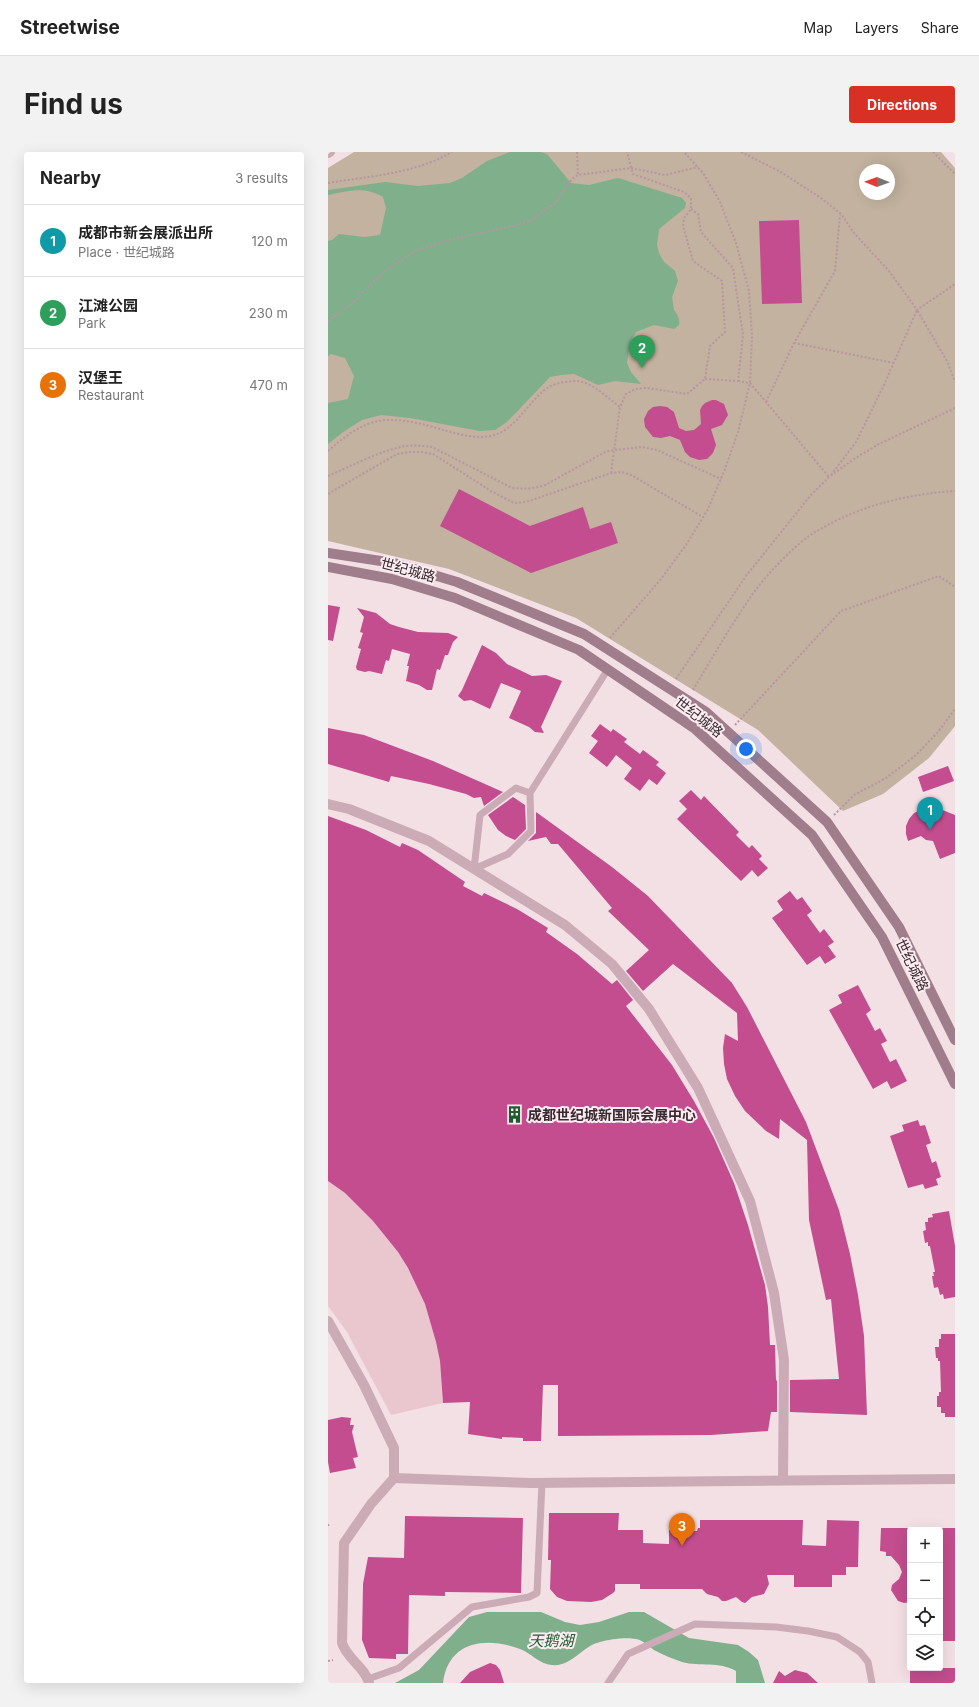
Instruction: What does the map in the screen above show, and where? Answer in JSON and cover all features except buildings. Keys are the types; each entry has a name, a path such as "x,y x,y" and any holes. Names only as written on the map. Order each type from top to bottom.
{"main road":[{"name":"世纪城路","path":"328,553 394,563 458,582 584,634 706,712 827,822 899,927 955,1040"},
{"name":"世纪城路","path":"328,567 392,579 455,598 579,650 694,728 812,835 882,937 955,1084"}],"street":[{"path":"328,804 350,809 429,841 565,925 612,964 649,1009 698,1088 750,1201 774,1293 784,1360 783,1479"},
{"path":"328,1321 364,1385 394,1448 394,1478 371,1504 344,1543 342,1643 347,1656 369,1681"},
{"path":"394,1478 542,1482 955,1478"}],"lane":[{"path":"474,869 508,854 531,831 530,793 608,669"},
{"path":"474,869 480,815 516,788 530,793"},
{"path":"369,1681 399,1668 472,1607 529,1597 537,1593 542,1482"},
{"path":"608,1683 628,1654 695,1624 776,1627 808,1631 837,1637 860,1652 868,1662 872,1683"}],"path":[{"path":"328,183 399,173 424,165 452,152"},
{"path":"577,152 578,175"},
{"path":"611,473 620,407 626,394 635,389 647,388 687,394 705,379 710,346 725,332 722,281 693,261 682,226 684,218 691,209 691,198 684,192 632,174 627,152"},
{"path":"610,638 661,579 686,545 703,517 721,479 738,432 750,383 752,336 749,291 736,243 720,202 703,173 684,152"},
{"path":"741,152 779,171 821,198 840,214 854,233 889,271 917,310 946,361 955,382"},
{"path":"933,152 955,174"},
{"path":"328,321 349,306 386,270 417,250 457,238 517,225 532,220 556,202 572,179 578,175 631,168 665,175 698,167"},
{"path":"691,209 698,214 701,232 732,268 743,335 738,381"},
{"path":"766,402 794,343 835,271 840,214"},
{"path":"676,679 746,576 810,496 829,477 856,442 894,363 917,310 955,284"},
{"path":"794,343 894,363"},
{"path":"705,379 750,383 829,477"},
{"path":"328,451 358,428 375,421 423,424 467,436 492,436 505,429 521,416 549,387 563,382 575,381 589,384 620,407"},
{"path":"829,477 854,459 879,444 955,408"},
{"path":"328,476 393,449 418,445 432,447 512,488 535,489 606,451 642,447 657,450 721,479"},
{"path":"328,494 397,454 421,452 433,454 491,491 514,503 526,502 611,473 622,472 631,475 703,517"},
{"path":"693,690 753,594 770,573 815,532 853,514 893,500 924,493 955,490"},
{"path":"729,732 841,611 939,576 955,586"},
{"path":"827,822 854,795 886,778 915,756 938,732 955,709"},
{"path":"328,1661 333,1660"}],"shaded area":[{"path":"354,152 941,152 955,168 955,726 929,758 883,794 843,811 758,730 576,618 449,569 328,541 328,168"},
{"path":"328,1181 345,1193 373,1221 398,1252 408,1268 425,1304 436,1342 440,1361 443,1403 391,1415 347,1332 328,1306"}],"water":[{"path":"510,152 540,152 547,154 571,183 589,185 618,178 682,198 686,203 685,208 659,229 657,245 664,262 675,271 678,281 672,297 674,310 679,319 679,325 674,329 654,325 636,332 630,343 627,363 631,372 641,384 615,381 598,385 574,374 550,377 507,422 495,430 480,431 410,418 381,415 362,420 328,444 328,403 348,399 354,376 345,358 331,354 328,356 328,241 332,240 339,234 364,237 380,235 386,208 383,197 369,191 356,190 328,195 328,190 385,182 418,186 450,183 462,178 487,161"},
{"name":"天鹅湖","path":"487,1612 541,1612 565,1622 580,1625 599,1622 629,1612 644,1612 689,1638 738,1645 758,1660 765,1683 736,1683 736,1671 730,1668 716,1665 682,1662 657,1652 641,1641 628,1638 608,1640 594,1644 571,1660 559,1665 543,1663 520,1649 507,1645 482,1643 471,1645 461,1650 452,1658 446,1669 443,1683 395,1683 419,1670 469,1617"}],"place":[{"name":"江滩公园","path":"642,368"},
{"name":"成都市新会展派出所","path":"930,830"},
{"name":"成都世纪城新国际会展中心","path":"515,1115"},
{"name":"汉堡王","path":"682,1546"}]}
